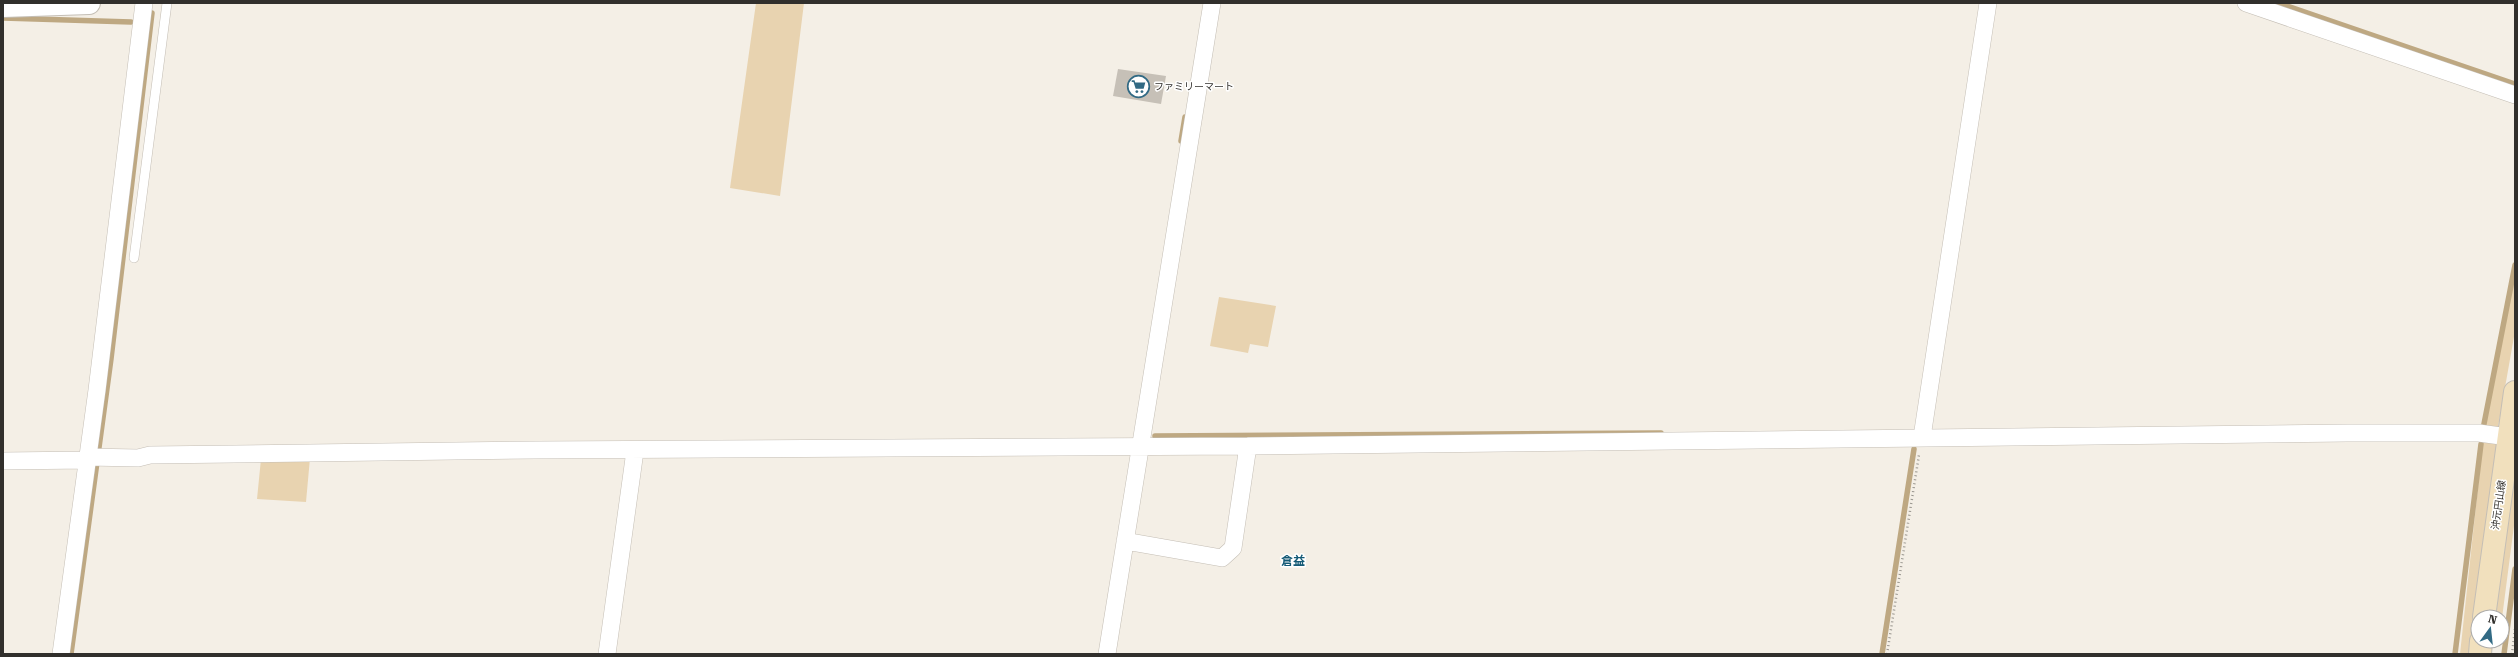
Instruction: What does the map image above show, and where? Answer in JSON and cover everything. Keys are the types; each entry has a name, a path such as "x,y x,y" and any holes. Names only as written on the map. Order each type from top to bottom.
{"main road":[{"name":"沖元円山線","path":"2485,609 2515,392"}],"street":[{"path":"3,6 89,3"},
{"path":"61,654 92,458 97,390 144,3"},
{"path":"1107,654 1125,541 1135,447 1212,3"},
{"path":"1922,437 1988,3"},
{"path":"2246,3 2515,95"},
{"path":"3,460 635,451 1248,446 1922,437 2464,433 2508,437"},
{"path":"1125,541 1222,558 1233,548 1248,446"},
{"path":"607,654 635,451"}],"lane":[{"path":"134,258 167,3"}],"path":[{"path":"1887,654 1922,437"},
{"path":"2512,654 2515,629"}],"shaded area":[{"path":"756,3 804,3 780,196 730,188"},
{"path":"2515,275 2515,331 2498,427 2485,428"},
{"path":"1219,297 1276,306 1268,347 1250,344 1248,353 1210,346"},
{"path":"2483,441 2497,444 2480,609 2470,609 2470,649 2476,649 2475,654 2460,654"},
{"path":"2515,452 2515,518 2503,609 2493,609"},
{"path":"310,458 306,502 257,499 261,459"}],"building":[{"name":"ファミリーマート","path":"1118,69 1166,76 1161,104 1113,96"}],"waterway":[{"path":"2278,3 2515,84"},
{"path":"71,654 111,359 152,13"},
{"path":"3,18 131,22"},
{"path":"1181,141 1185,117"},
{"path":"2483,429 2515,265"},
{"path":"1155,436 1661,433"},
{"path":"2455,654 2481,444"},
{"path":"1882,654 1914,449"},
{"path":"2504,654 2515,569"}],"place":[{"name":"ファミリーマート","path":"1139,86"}],"district":[{"name":"倉益","path":"1293,561"}]}
